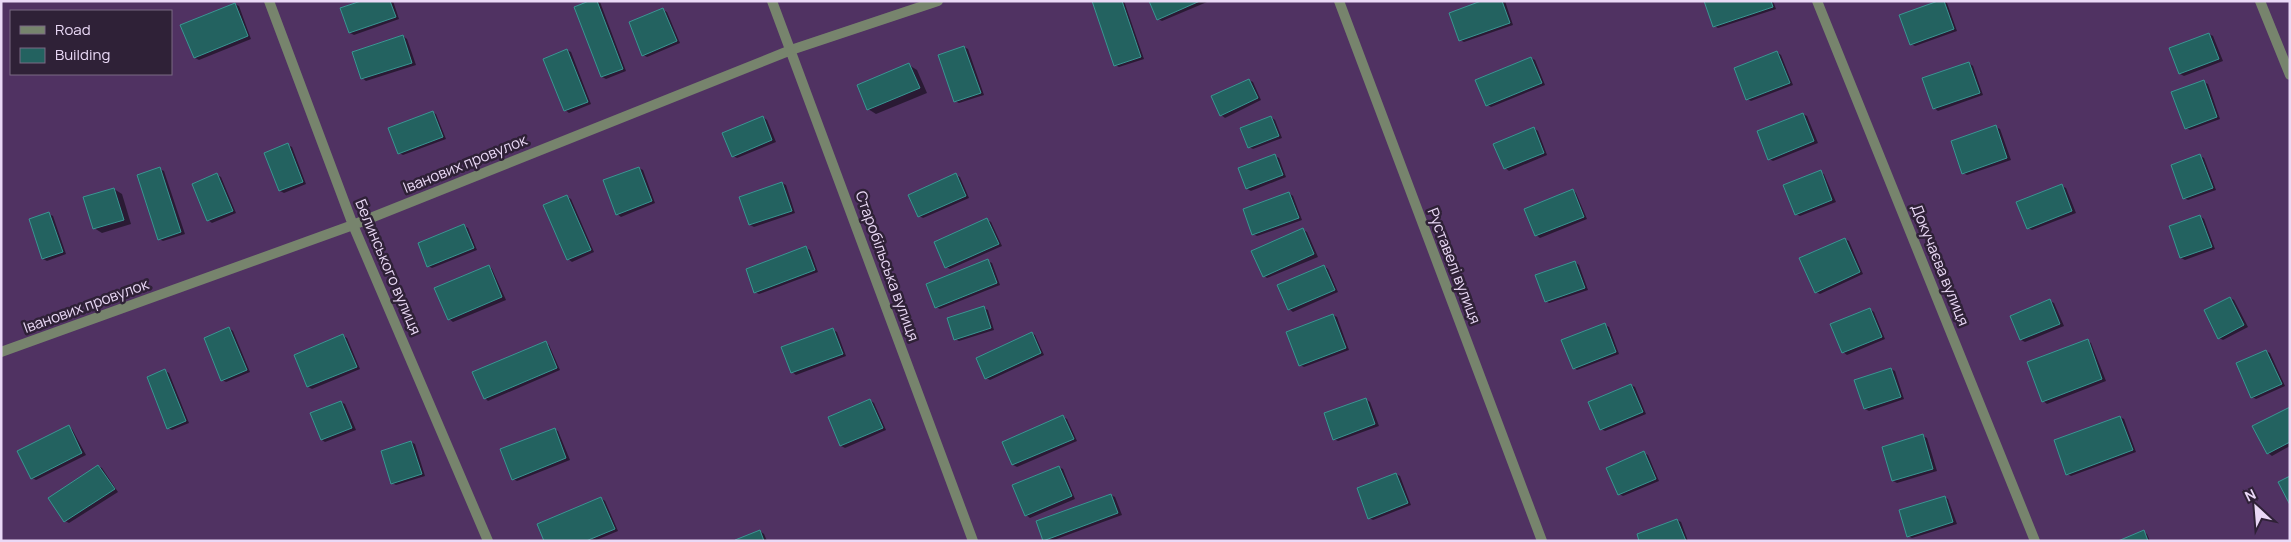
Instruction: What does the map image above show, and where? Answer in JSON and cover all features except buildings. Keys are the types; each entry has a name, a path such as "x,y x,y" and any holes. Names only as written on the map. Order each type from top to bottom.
{"street":[{"name":"Белинського вулиця","path":"269,1 353,226 488,541"},
{"name":"Старобільська вулиця","path":"772,1 973,541"},
{"name":"Іванових провулок","path":"1,352 353,226 791,50 938,1"},
{"name":"Руставелі вулиця","path":"1339,1 1542,541"},
{"name":"Докучаєва вулиця","path":"1817,1 2035,541"},
{"path":"2260,1 2290,75"}]}
